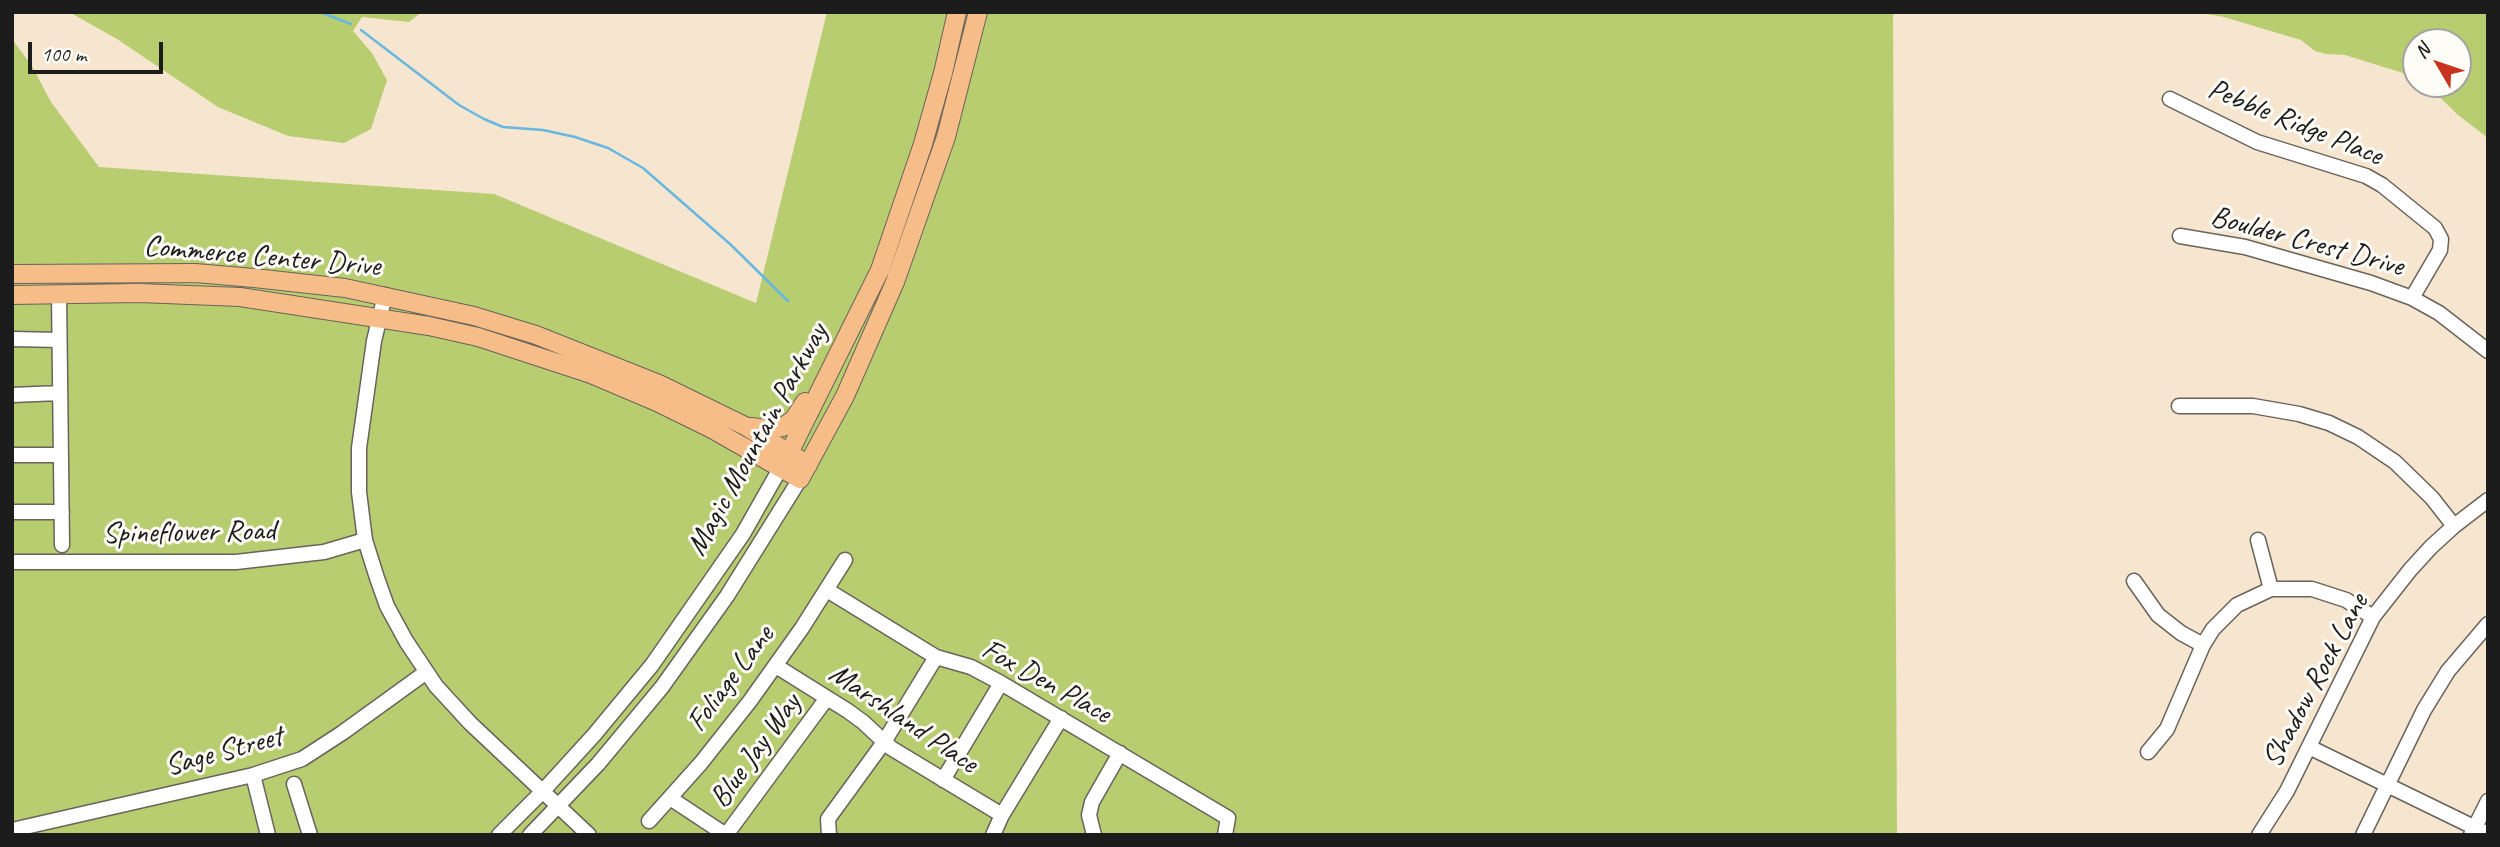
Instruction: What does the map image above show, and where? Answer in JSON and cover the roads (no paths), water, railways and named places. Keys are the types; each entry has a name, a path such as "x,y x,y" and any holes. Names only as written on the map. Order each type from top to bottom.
{"main road":[{"name":"Magic Mountain Parkway","path":"785,460 873,286 897,221 943,73 957,12"},
{"name":"Magic Mountain Parkway","path":"804,472 851,384 899,273 949,126 978,12"},
{"name":"Commerce Center Drive","path":"12,274 195,273 308,283 385,295 474,316 536,335 647,379 747,427 785,460"},
{"name":"Commerce Center Drive","path":"12,295 139,293 240,296 380,317 478,337 591,374 657,401 785,460 804,472"},
{"path":"747,427 776,429 788,424 799,412 810,392 830,374"}],"street":[{"name":"Pebble Ridge Place","path":"2170,99 2257,142 2367,176 2435,228 2441,239 2440,250 2412,298"},
{"name":"Boulder Crest Drive","path":"2180,236 2245,247 2371,283 2412,298 2457,326 2488,351"},
{"path":"59,294 62,545"},
{"path":"385,295 365,395 359,447 359,492 365,540 387,606 425,673 448,701 589,835"},
{"path":"12,340 59,340"},
{"path":"12,395 60,393"},
{"path":"2179,406 2253,406 2300,414 2329,423 2358,437 2395,462 2432,498 2454,526"},
{"path":"12,455 61,455"},
{"name":"Magic Mountain Parkway","path":"499,835 594,735 677,630 743,534 785,460"},
{"name":"Magic Mountain Parkway","path":"530,835 624,734 678,667 757,550 804,472"},
{"name":"Shadow Rock Lane","path":"2259,835 2282,801 2373,617 2410,569 2454,526 2488,500"},
{"path":"12,512 62,512"},
{"name":"Spineflower Road","path":"12,562 236,562 324,552 365,540"},
{"path":"2258,540 2271,589"},
{"name":"Foliage Lane","path":"649,821 735,721 776,666 845,560"},
{"path":"2134,581 2158,615 2181,633 2203,645"},
{"path":"2148,752 2167,729 2203,645 2213,629 2237,605 2271,589 2292,587 2328,592 2373,617"},
{"name":"Fox Den Place","path":"827,590 936,657 971,667 1001,682 1228,818 1225,832"},
{"path":"2363,835 2424,710 2448,670 2488,624"},
{"path":"829,835 828,818 884,742 936,657"},
{"name":"Marshland Place","path":"776,666 863,722 884,742 1002,815"},
{"name":"Sage Street","path":"12,830 253,775 302,759 319,750 425,673"},
{"path":"943,780 1001,682"},
{"name":"Blue Jay Way","path":"726,835 827,698"},
{"path":"993,835 1002,815 1061,718"},
{"path":"2309,747 2478,832 2488,801"},
{"path":"1094,835 1089,816 1092,802 1120,754"},
{"path":"253,775 268,835"},
{"path":"294,784 310,835"},
{"path":"670,798 726,835"}],"waterway":[{"path":"320,12 351,24"},
{"path":"361,30 459,105 484,119 503,127 543,130 575,137 608,148 643,168 730,244 788,301"}]}
